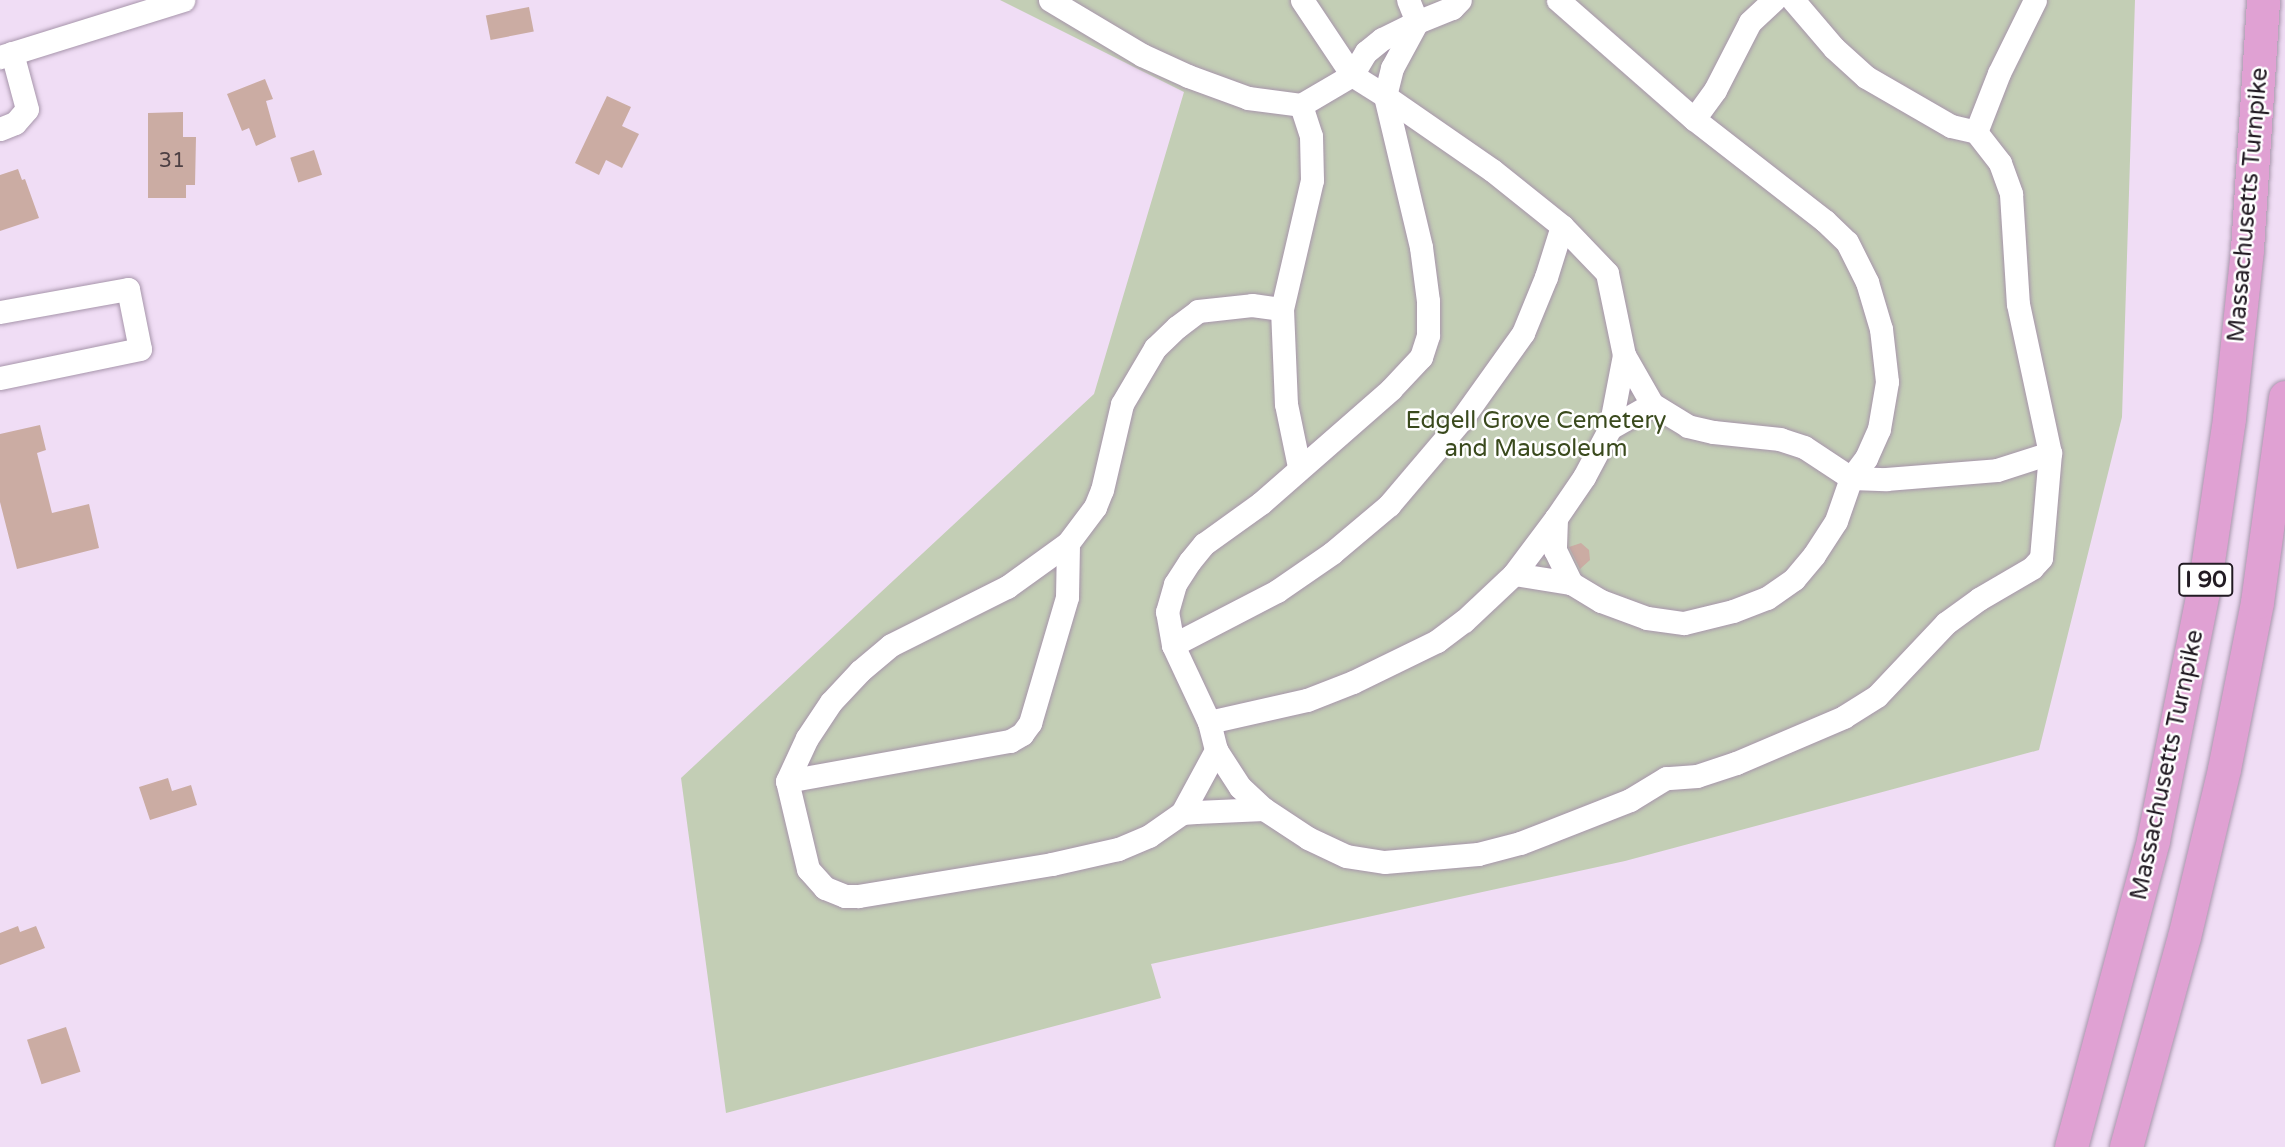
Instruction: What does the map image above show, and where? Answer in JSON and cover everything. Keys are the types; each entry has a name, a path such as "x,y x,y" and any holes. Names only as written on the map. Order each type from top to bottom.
{"highway":[{"name":"Massachusetts Turnpike","path":"2071,1147 2173,756 2204,588 2229,418 2247,249 2263,0"},
{"name":"I 90","path":"2126,1147 2184,937 2224,769 2257,602 2285,397"}],"street":[{"path":"0,129 16,123 27,109 6,55 149,5 183,0"},
{"path":"1050,0 1142,55 1188,76 1248,98 1301,105 1352,75 1366,52 1382,38 1452,8 1460,0"},
{"path":"1302,0 1352,75 1492,170 1562,226 1607,273 1624,355 1652,404 1688,426 1713,432 1780,439 1804,447 1851,478 1886,479 1997,470 2050,453"},
{"path":"1408,0 1417,22"},
{"path":"1514,574 1571,583 1601,601 1647,618 1684,623 1767,598 1794,579 1814,555 1836,521 1851,478 1866,458 1879,429 1887,382 1881,329 1867,282 1847,242 1825,220 1694,120 1558,0"},
{"path":"1694,120 1715,89 1750,22 1774,0"},
{"path":"1417,22 1392,68 1385,96 1421,247 1429,301 1428,335 1421,357 1398,381 1261,503 1204,544 1175,584 1167,612 1173,645 1209,722 1216,750 1240,787 1264,809 1308,838 1346,856 1384,862 1479,854 1520,843 1630,800 1667,778 1696,776 1736,763 1844,716 1877,696 1947,623 1979,599 2032,568 2041,558 2050,453 2018,304 2011,194 2000,163 1976,132 1951,126 1866,77 1833,48 1793,0"},
{"path":"1976,132 2016,36 2035,0"},
{"path":"1299,467 1286,404 1282,309 1312,180 1311,136 1301,105"},
{"path":"1173,645 1278,591 1332,553 1389,505 1461,420 1523,333 1546,277 1562,226"},
{"path":"0,312 128,289 140,349 0,378"},
{"path":"1216,750 1182,813 1149,836 1118,849 858,896 845,896 825,888 808,869 787,781 807,738 831,702 859,671 891,645 1007,587 1069,543 1095,507 1102,490 1106,463 1122,404 1154,348 1198,311 1252,305 1282,309"},
{"path":"1209,722 1307,700 1353,682 1437,641 1464,621 1514,574 1584,477 1610,428 1624,355"},
{"path":"1610,428 1652,404"},
{"path":"1556,518 1555,550 1571,583"},
{"path":"787,781 1010,741 1022,734 1030,723 1067,597 1069,543"},
{"path":"1182,813 1264,809"}],"green space":[{"name":"Edgell Grove Cemetery and Mausoleum","path":"1000,0 2135,0 2122,417 2039,750 1625,861 1151,964 1161,998 726,1113 681,778 1094,394 1184,92"}],"building":[{"path":"529,7 534,32 491,40 486,15"},
{"path":"265,79 273,99 266,101 276,137 256,146 249,128 242,131 227,94"},
{"path":"607,96 631,107 622,126 639,134 622,168 606,160 599,175 575,163"},
{"path":"183,112 183,137 196,137 195,185 186,185 186,198 148,198 148,113"},
{"path":"314,150 322,175 298,182 290,158"},
{"path":"18,169 22,180 25,179 39,218 0,231 0,175"},
{"path":"40,425 46,450 37,453 52,513 89,504 99,548 17,569 0,502 0,434"},
{"path":"1581,543 1589,550 1590,560 1580,569 1569,547"},
{"path":"168,778 172,791 191,785 197,805 150,820 139,787"},
{"path":"18,926 20,932 36,926 45,948 0,965 0,933"},
{"path":"66,1027 81,1072 42,1084 27,1040"}]}
